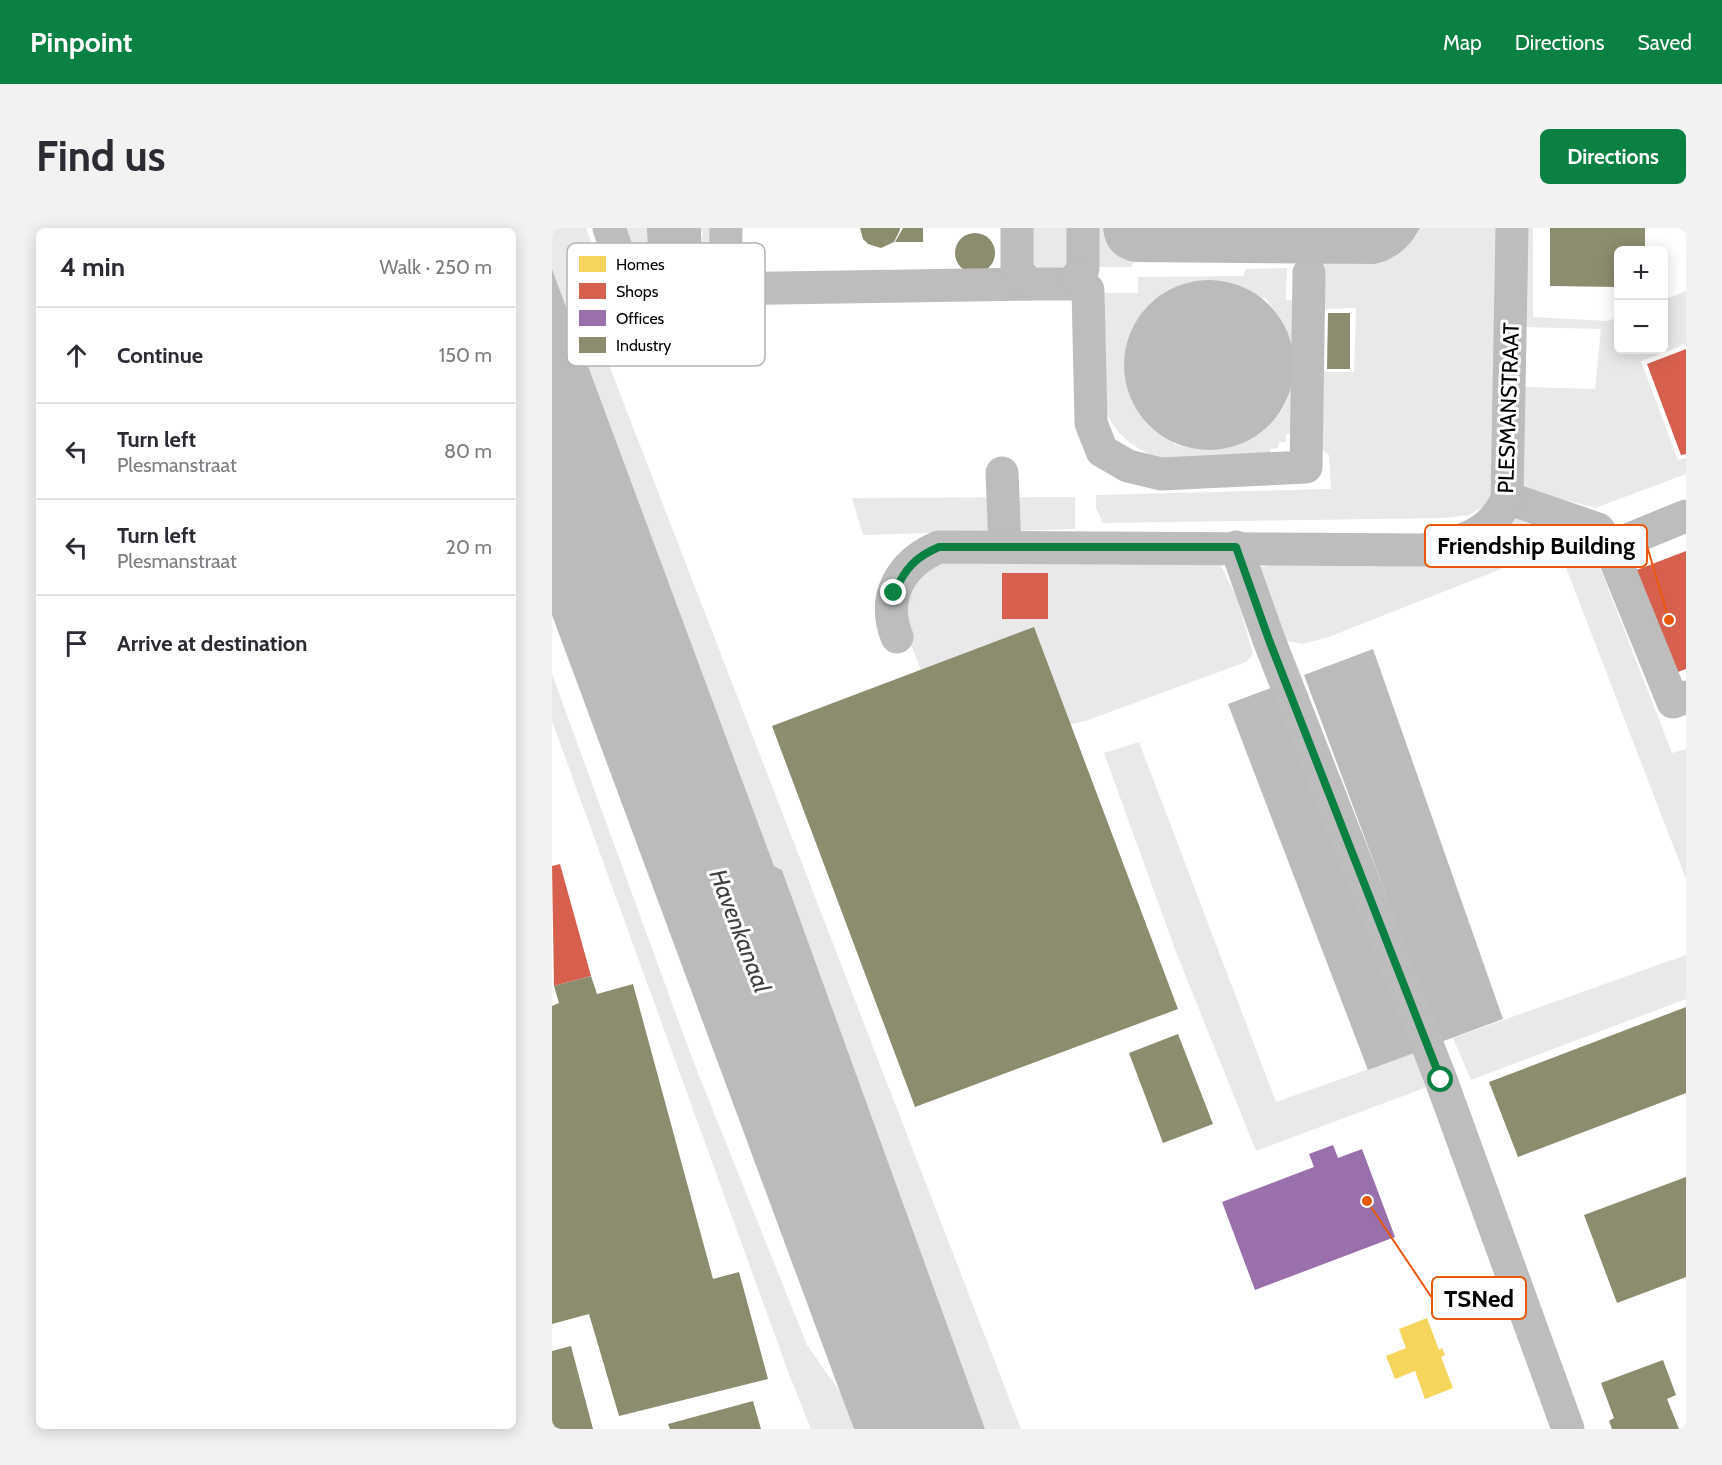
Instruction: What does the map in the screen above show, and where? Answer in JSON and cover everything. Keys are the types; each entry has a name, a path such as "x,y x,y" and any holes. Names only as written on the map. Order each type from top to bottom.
{"street":[{"path":"609,228 614,243"},
{"path":"726,228 726,243"},
{"path":"1017,228 1017,271 1030,284"},
{"path":"765,288 1072,284 1083,269 1083,228"},
{"name":"PLESMANSTRAAT","path":"897,637 891,621 894,593 905,570 920,555 939,547 1236,547 1423,550 1453,544 1494,522 1507,498 1512,228"},
{"path":"1076,278 1088,290 1091,423 1102,451 1128,466 1161,474 1306,467 1309,273"},
{"path":"1002,473 1005,547"},
{"path":"1507,498 1598,528 1610,547 1673,702 1686,697"},
{"path":"1610,547 1686,516"},
{"path":"1236,547 1269,640 1441,1080 1568,1429"}],"shaded area":[{"path":"552,228 586,228 591,243 567,243 567,309 552,269"},
{"path":"615,228 647,228 653,243 623,243"},
{"path":"701,228 710,228 709,243 697,243 703,235"},
{"path":"1030,228 1072,228 1069,263 1051,270 1042,269 1033,264"},
{"path":"1094,228 1103,228 1108,246 1116,254 1133,262 1132,267 1093,267"},
{"path":"1420,228 1498,228 1492,488 1486,505 1469,515 1445,518 1103,523 1096,508 1096,495 1331,489 1329,455 1322,450 1320,372 1354,372 1356,308 1321,309 1321,263 1374,264 1415,237"},
{"path":"1522,228 1533,228 1533,317 1608,321 1614,319 1614,354 1660,354 1641,361 1678,460 1686,458 1686,474 1595,508 1520,488 1522,387 1595,389 1601,329 1522,327"},
{"path":"1287,268 1286,300 1295,301 1294,434 1286,434 1286,442 1279,442 1278,448 1270,449 1270,456 1157,458 1143,451 1118,431 1107,411 1105,293 1138,293 1138,277 1244,276 1245,269","holes":["1163,293 1265,298 1284,325 1288,335 1292,371 1289,395 1285,405 1272,420 1250,436 1230,446 1198,449 1174,444 1133,328 1146,309"]},
{"path":"1686,291 1686,344 1668,351 1668,298"},
{"path":"588,366 609,366 1021,1429 985,1429 782,870 774,866"},
{"path":"1075,497 1075,529 863,535 852,498"},
{"path":"1512,515 1579,536 1592,547 1672,753 1686,749 1686,879 1565,565 1542,553 1326,638 1302,644 1274,638 1257,568 1284,562 1425,563"},
{"path":"1218,560 1237,598 1253,654 1246,662 1088,720 955,755 905,630 907,593 935,562"},
{"path":"552,674 692,1058 807,1345 840,1392 854,1429 811,1429 789,1374 552,721"},
{"path":"1139,742 1276,1102 1414,1053 1427,1087 1256,1151 1176,952 1104,753"},
{"path":"1686,955 1686,999 1471,1080 1453,1038"}],"water":[{"path":"647,228 701,228 701,243 648,243"},
{"path":"1103,228 1420,228 1401,252 1374,264 1133,262 1112,251 1106,241"},
{"name":"Havenkanaal","path":"552,269 567,309 567,366 588,366 774,866 782,870 985,1429 854,1429 552,615"},
{"path":"1209,280 1242,286 1269,305 1288,332 1294,365 1288,398 1269,425 1242,444 1209,450 1176,444 1149,425 1130,398 1124,365 1130,332 1149,305 1176,286"},
{"path":"1373,649 1503,1019 1441,1042 1304,675"},
{"path":"1271,688 1414,1053 1368,1070 1228,704"}],"building: Homes":[{"path":"1427,1318 1439,1350 1442,1348 1445,1355 1441,1357 1453,1388 1425,1399 1415,1371 1395,1379 1386,1356 1406,1348 1399,1329"}],"building: Shops":[{"path":"1686,349 1686,454 1681,455 1647,364"},
{"path":"1686,551 1686,669 1672,674 1634,571"},
{"path":"1002,573 1048,573 1048,619 1002,619"},
{"path":"560,864 591,976 554,986 552,866"}],"building: Offices":[{"path":"1333,1145 1338,1158 1362,1149 1395,1237 1255,1290 1222,1202 1314,1167 1309,1154"}],"building: Industry":[{"path":"860,228 900,228 900,230 894,242 881,248 868,244 863,239"},
{"path":"903,228 923,228 923,242 895,242"},
{"path":"1550,228 1645,228 1645,246 1614,246 1614,287 1550,286"},
{"path":"975,233 989,239 995,253 989,267 975,273 961,267 955,253 961,239"},
{"path":"1328,313 1350,313 1350,369 1327,369"},
{"path":"1034,627 1178,1009 915,1107 772,726"},
{"path":"591,976 597,994 633,984 713,1279 739,1272 768,1379 619,1416 589,1314 552,1324 552,1006 559,1003 554,986"},
{"path":"1686,1007 1686,1093 1518,1157 1489,1082"},
{"path":"1178,1034 1213,1124 1163,1143 1129,1053"},
{"path":"1686,1177 1686,1277 1617,1303 1584,1215"},
{"path":"571,1346 593,1429 552,1429 552,1351"},
{"path":"1663,1360 1676,1395 1667,1399 1679,1429 1612,1429 1609,1421 1614,1418 1601,1383"},
{"path":"753,1401 761,1429 670,1429 668,1424"}],"place":[{"name":"Friendship Building","path":"1669,620"},
{"name":"TSNed","path":"1367,1201"}],"route":[{"path":"894,593 905,570 920,555 939,547 1236,547 1269,640 1441,1080"}]}
